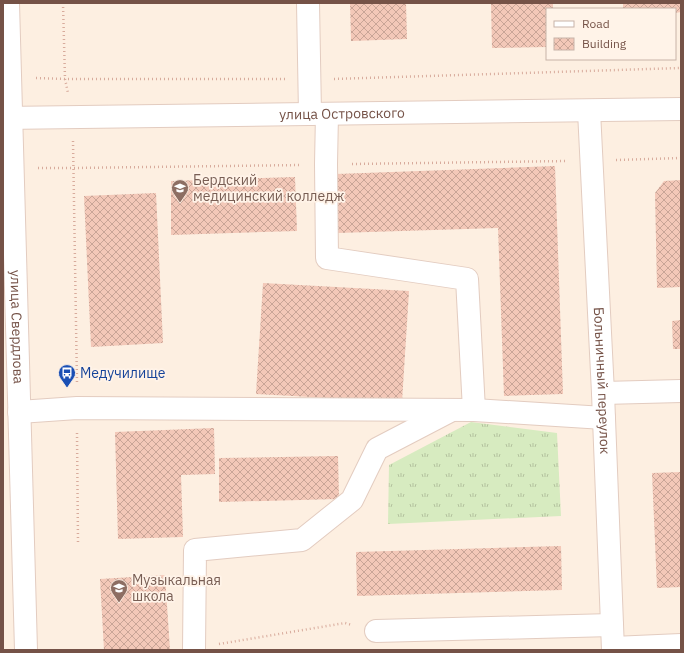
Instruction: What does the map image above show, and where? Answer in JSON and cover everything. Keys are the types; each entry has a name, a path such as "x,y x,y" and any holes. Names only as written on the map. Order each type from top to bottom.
{"street":[{"name":"улица Свердлова","path":"8,3 10,77 7,118 20,412 26,650"},
{"path":"308,3 309,79 319,114 326,164 327,258 467,279 464,410"},
{"name":"улица Островского","path":"7,118 681,110"},
{"name":"Больничный переулок","path":"589,111 603,394 613,649"},
{"path":"603,394 681,391"},
{"path":"20,412 77,408 464,410 604,418"},
{"path":"194,649 195,550 302,540 352,500 377,448 464,410"},
{"path":"376,631 612,625"},
{"path":"613,649 681,645"}],"path":[{"path":"63,3 65,79 72,117 78,543"},
{"path":"10,77 65,79 309,79 681,68"},
{"path":"194,649 344,623 376,631"}],"green space":[{"path":"471,422 557,433 561,516 388,524 389,465"}],"building":[{"path":"350,3 406,3 407,39 351,41"},
{"path":"491,3 553,3 553,8 546,8 546,47 492,48"},
{"path":"623,3 681,3 681,12 676,13 676,8 623,8"},
{"path":"555,166 563,394 504,396 498,228 338,233 336,174"},
{"path":"295,177 297,231 171,235 171,181"},
{"path":"681,180 681,287 657,288 655,193 664,181"},
{"path":"156,193 163,343 91,347 84,196"},
{"path":"263,283 409,291 402,402 256,394"},
{"path":"681,320 681,349 673,349 672,321"},
{"path":"214,428 215,474 181,475 183,537 118,539 115,432"},
{"path":"338,456 339,499 219,502 219,458"},
{"path":"681,472 681,587 657,588 652,473"},
{"path":"561,546 562,590 357,596 356,552"},
{"path":"165,575 170,650 104,650 100,579"}],"place":[{"name":"Бердский медицинский колледж","path":"180,203"},
{"name":"Медучилище","path":"67,388"},
{"name":"Музыкальная школа","path":"119,603"}]}
